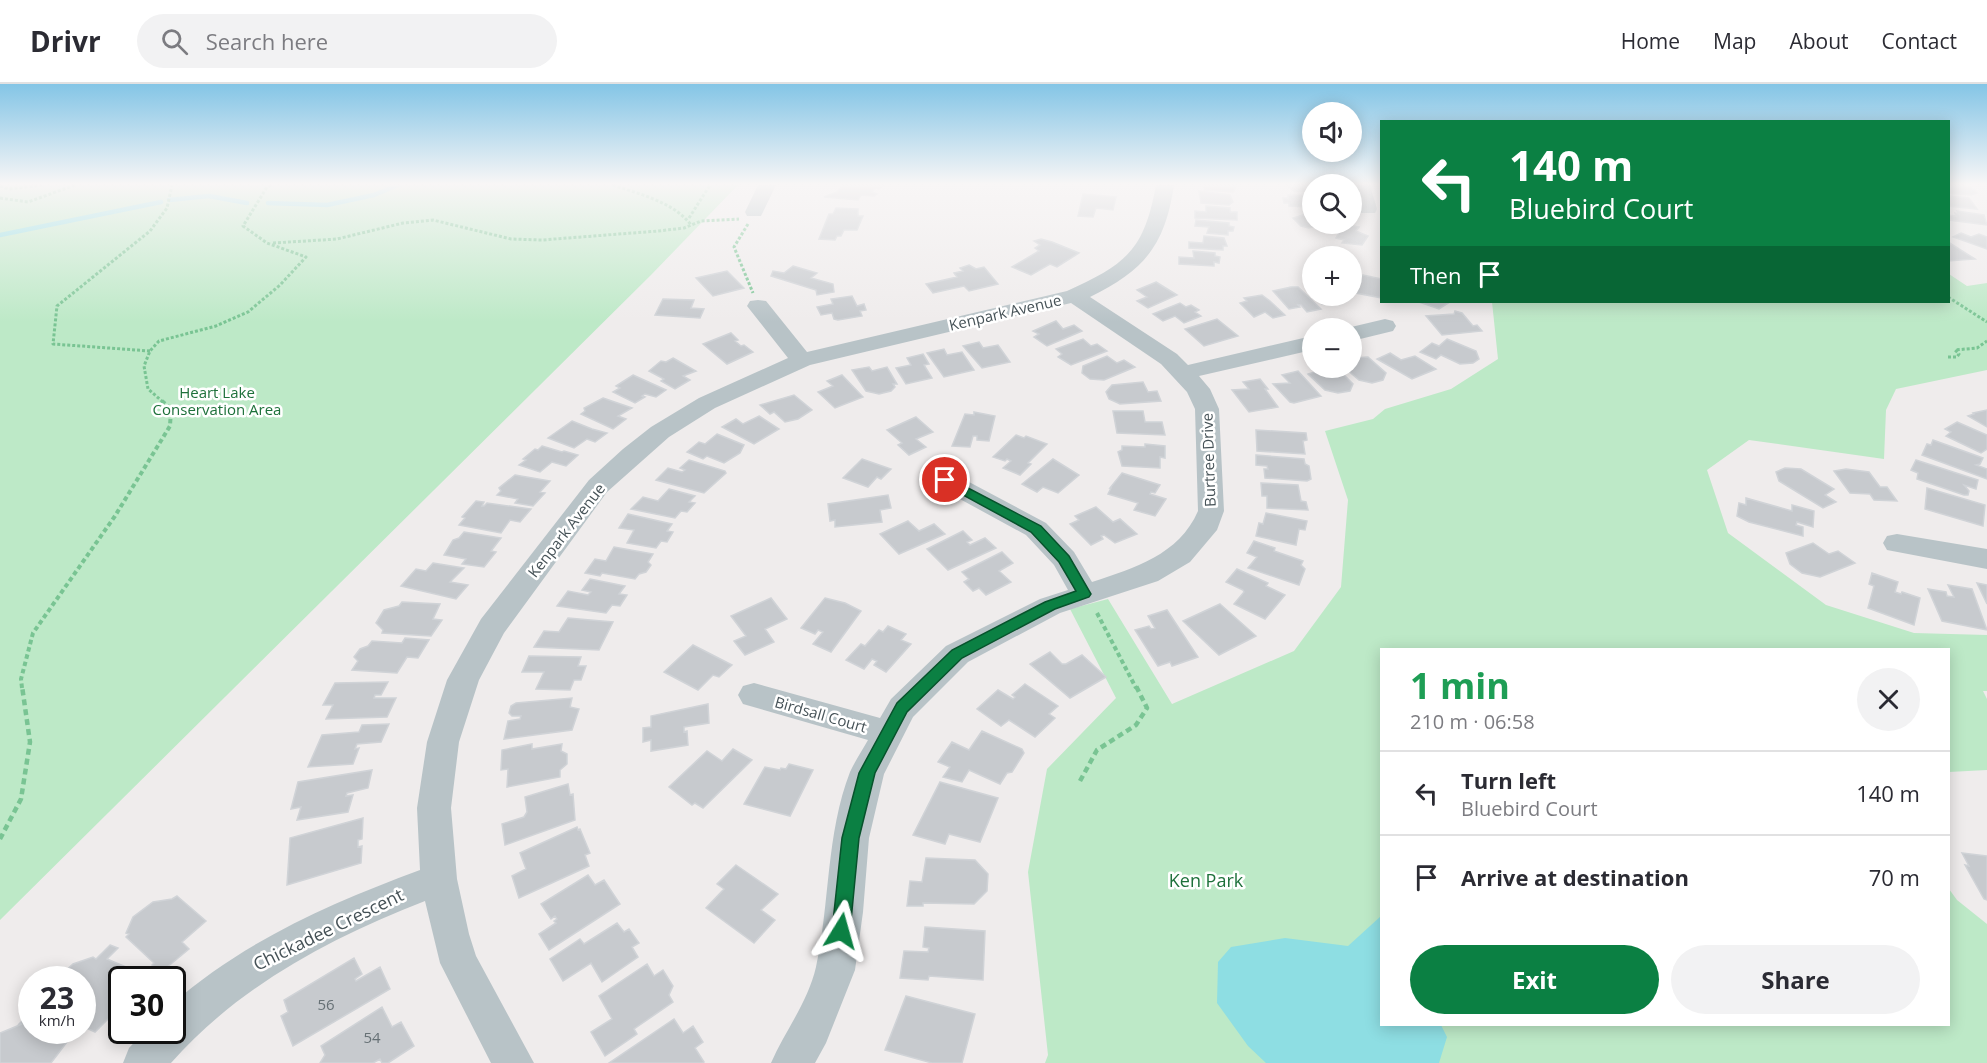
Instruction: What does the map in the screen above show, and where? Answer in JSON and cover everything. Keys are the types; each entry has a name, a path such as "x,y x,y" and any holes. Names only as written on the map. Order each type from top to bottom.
{"street":[{"name":"Kenpark Avenue","path":"513,1063 459,963 450,934 439,879 434,808 443,742 462,680 492,627 598,486 660,432 707,403 802,360 1074,296 1103,283 1143,252 1156,231"},
{"name":"Burtree Drive","path":"792,1063 812,1029 835,970 844,912 850,838 867,773 902,708 957,654 1050,606 1090,603 1180,555 1203,530 1211,511 1207,409 1198,389 1169,359 1118,323 1074,296"},
{"path":"758,306 802,360"},
{"path":"1362,332 1385,326"},
{"path":"1184,373 1302,345"},
{"path":"945,480 1036,529 1064,559 1090,603"},
{"path":"1897,543 1987,559"},
{"name":"Birdsall Court","path":"754,695 889,732"},
{"name":"Chickadee Crescent","path":"144,1063 191,1012 244,970 356,912 439,879"}],"path":[{"path":"150,231 57,306 53,344 150,351"},
{"path":"0,839 21,799 30,742 21,680 33,633 115,516 170,426 171,409 148,389 144,366 150,351 159,341 216,326 248,312 280,285 306,257 267,243 250,231"},
{"path":"267,243 337,239 371,231"},
{"path":"477,231 511,239 542,240 660,231"},
{"path":"743,231 734,247 758,306"},
{"path":"1950,298 1987,322"},
{"path":"1948,357 1957,357 1959,354 1955,350 1977,348 1987,341"},
{"path":"1080,782 1097,750 1136,725 1147,708 1090,603"}],"green space":[{"name":"Heart Lake Conservation Area","path":"0,231 694,231 651,275 0,920"},
{"name":"Ken Park","path":"1950,275 1967,286 1987,283 1987,370 1896,389 1886,410 1884,459 1749,440 1707,470 1728,533 1826,605 1914,633 1987,635 1987,691 1983,691 1987,699 1987,770 1950,772 1950,648 1380,648 1380,1026 1950,1026 1950,890 1957,900 1987,924 1987,1063 1045,1063 1048,1055 1028,872 1047,769 1116,698 1070,609 1108,599 1172,704 1294,651 1341,587 1348,500 1325,431 1373,419 1385,409 1451,389 1498,359 1492,303 1950,303"}],"water":[{"path":"1380,917 1380,1026 1442,1026 1447,1037 1439,1063 1266,1063 1248,1046 1217,1003 1218,962 1231,947 1285,938 1348,946"}],"building":[{"path":"822,231 844,231 835,240 819,239"},
{"path":"1208,231 1233,231 1228,231 1228,235 1207,233"},
{"path":"1961,233 1971,237 1979,234 1987,237 1987,249 1953,237"},
{"path":"1338,234 1362,234 1368,236 1362,245 1342,243 1344,240 1336,238"},
{"path":"1204,236 1224,238 1227,246 1223,246 1223,250 1189,248 1189,242 1203,243"},
{"path":"1041,239 1079,253 1057,267 1050,264 1031,275 1012,267 1039,251 1035,248 1040,245 1034,241"},
{"path":"1950,243 1975,259 1950,261"},
{"path":"1193,251 1215,253 1215,256 1220,257 1219,263 1214,262 1214,266 1179,264 1179,257 1194,258"},
{"path":"969,265 976,269 984,267 998,284 969,291 964,286 933,293 926,284 957,277 954,273 963,271 960,268"},
{"path":"793,266 817,273 811,278 833,284 834,292 817,295 816,290 771,276 773,271 784,273"},
{"path":"727,271 744,288 713,296 696,278"},
{"path":"1362,275 1380,279 1380,298 1362,294"},
{"path":"1156,282 1177,295 1148,308 1137,301 1147,297 1137,290"},
{"path":"1298,287 1302,291 1302,306 1318,306 1321,309 1307,312 1301,305 1298,305 1300,307 1289,309 1273,291"},
{"path":"1262,295 1285,315 1273,318 1265,312 1254,317 1240,303 1247,301 1244,298"},
{"path":"852,296 857,306 864,304 866,310 860,311 862,316 838,320 834,319 832,313 821,315 817,307 833,304 831,299"},
{"path":"663,299 694,300 691,308 704,309 700,318 655,315"},
{"path":"1180,303 1186,307 1191,305 1199,310 1195,312 1201,316 1184,323 1175,316 1163,321 1153,314"},
{"path":"1422,303 1448,303 1439,309"},
{"path":"1455,311 1462,313 1473,326 1477,325 1482,331 1442,335 1426,316 1454,314"},
{"path":"1217,319 1238,336 1204,346 1185,329"},
{"path":"1056,321 1063,329 1074,325 1082,331 1047,346 1034,337 1039,334 1033,331"},
{"path":"731,333 738,340 735,341 753,352 727,364 703,344"},
{"path":"1083,339 1091,346 1097,344 1107,351 1071,365 1058,357 1062,354 1056,349"},
{"path":"1447,339 1476,351 1479,359 1473,363 1460,364 1441,355 1436,359 1420,352 1432,343 1439,346"},
{"path":"979,342 983,348 998,345 1010,362 982,368 963,346"},
{"path":"944,349 947,355 962,352 974,370 944,377 927,353"},
{"path":"1390,353 1401,360 1415,356 1436,369 1412,379 1377,359"},
{"path":"923,354 929,364 924,365 932,378 906,384 896,368 911,365 907,358"},
{"path":"1107,356 1117,363 1124,360 1135,367 1104,380 1090,379 1082,373 1083,366"},
{"path":"1362,357 1368,357 1386,373 1383,380 1372,383 1357,378 1362,378"},
{"path":"673,358 696,371 683,376 690,380 675,389 661,381 664,379 649,371 661,361 666,362"},
{"path":"869,367 872,371 887,367 897,384 893,384 895,387 891,391 879,394 866,391 852,370"},
{"path":"1298,371 1321,396 1290,402 1273,384 1290,383 1282,375"},
{"path":"633,375 666,390 656,397 645,394 642,396 645,397 635,403 613,392 620,388 616,386"},
{"path":"842,375 863,397 835,408 818,392 833,386 827,381"},
{"path":"1312,378 1347,378 1353,384 1350,391 1338,393 1325,390"},
{"path":"1260,379 1278,407 1249,412 1232,390 1249,389 1243,382"},
{"path":"1143,382 1148,392 1157,391 1161,401 1120,404 1109,399 1106,392 1112,385"},
{"path":"794,395 812,410 798,419 785,422 774,412 770,414 760,405"},
{"path":"603,398 632,408 618,416 626,419 613,429 581,414 585,411 584,408"},
{"path":"1987,410 1987,427 1968,416 1973,413"},
{"path":"1113,411 1143,411 1145,422 1162,422 1165,435 1117,433"},
{"path":"974,412 995,416 989,441 977,440 977,436 973,436 970,447 952,446 965,414 974,415"},
{"path":"759,416 779,429 754,444 722,427 736,419 743,424"},
{"path":"916,417 933,432 916,439 926,447 909,455 898,445 902,443 887,430"},
{"path":"572,421 607,433 595,442 587,439 574,448 548,438"},
{"path":"1957,422 1987,435 1987,449 1981,453 1946,436 1951,432 1945,429"},
{"path":"1256,430 1306,433 1307,440 1303,441 1305,454 1257,451"},
{"path":"717,434 744,445 740,453 724,463 707,456 703,459 687,452 699,442 705,444"},
{"path":"1016,435 1024,438 1026,436 1047,444 1028,463 1031,464 1020,475 1003,468 1011,461 993,457"},
{"path":"1933,440 1983,458 1980,464 1976,465 1987,469 1987,479 1922,455 1927,444 1931,445"},
{"path":"1145,444 1165,446 1165,458 1160,457 1160,468 1122,466 1118,452 1122,450 1122,446 1145,447"},
{"path":"542,446 578,455 566,466 552,462 540,472 519,465 535,449 538,450"},
{"path":"1256,455 1304,459 1305,464 1309,466 1311,479 1307,481 1265,478 1264,469 1268,469 1267,466 1256,465"},
{"path":"862,459 891,469 881,479 877,477 868,487 843,478"},
{"path":"1053,459 1079,475 1058,493 1043,487 1037,492 1022,484"},
{"path":"689,460 726,473 704,493 656,480 668,468 682,472 685,470 680,468"},
{"path":"1916,460 1978,480 1976,489 1964,485 1969,491 1968,495 1964,495 1917,479 1918,473 1911,470"},
{"path":"1785,468 1801,469 1834,489 1825,495 1836,502 1823,508 1779,481 1776,472"},
{"path":"1846,469 1869,472 1880,487 1887,487 1897,501 1874,500 1870,494 1850,493 1834,471"},
{"path":"1122,473 1160,485 1155,493 1150,494 1166,499 1155,516 1134,510 1138,503 1108,494"},
{"path":"515,475 550,481 540,492 545,493 533,506 515,503 518,499 497,495 501,491 499,488"},
{"path":"1261,483 1298,485 1301,501 1306,502 1308,510 1267,508 1267,496 1262,496"},
{"path":"1927,488 1985,505 1983,526 1925,509"},
{"path":"669,489 695,496 689,502 695,503 687,512 681,511 675,518 631,509 643,497 658,501"},
{"path":"888,495 891,508 880,510 882,522 835,527 835,520 830,521 828,504"},
{"path":"1746,498 1792,511 1792,505 1814,511 1813,527 1797,522 1796,525 1803,527 1803,536 1749,522 1737,516 1739,503 1746,505"},
{"path":"476,501 484,502 482,506 487,503 531,509 520,522 510,520 501,533 459,525 465,518 462,517"},
{"path":"1096,507 1113,522 1120,519 1137,534 1115,543 1104,535 1101,536 1103,539 1091,545 1070,524 1079,520 1075,516"},
{"path":"1266,513 1307,521 1305,530 1299,529 1296,545 1256,536 1259,523 1263,524"},
{"path":"628,514 672,524 667,531 673,532 667,542 661,541 656,548 627,543 634,530 619,528"},
{"path":"908,521 919,531 934,524 945,534 899,554 880,534"},
{"path":"963,531 972,540 967,542 970,545 985,538 996,548 948,570 927,549"},
{"path":"464,532 501,538 491,551 496,552 484,567 462,564 466,559 444,555 453,540 459,538"},
{"path":"1254,541 1303,561 1301,565 1305,569 1299,585 1248,568 1257,557 1247,553"},
{"path":"1813,543 1829,554 1838,551 1855,563 1820,577 1802,573 1790,564 1786,553"},
{"path":"614,547 653,554 648,562 651,565 646,572 639,574 635,579 602,573 600,576 585,573 595,559 606,561"},
{"path":"1002,552 1013,563 999,571 1011,582 986,595 979,588 973,591 964,582 969,579 962,572"},
{"path":"433,563 464,568 450,582 468,585 456,599 401,586 416,569 426,571"},
{"path":"1237,569 1268,583 1266,586 1285,595 1265,619 1234,604 1244,592 1226,582"},
{"path":"1872,573 1898,582 1895,592 1920,598 1914,625 1868,608 1874,586 1869,584"},
{"path":"590,579 625,586 619,594 627,595 620,606 612,605 606,613 557,606 568,591 588,595 591,592 582,590"},
{"path":"1977,583 1987,585 1987,604"},
{"path":"1948,585 1972,589 1987,630 1942,621 1928,589 1946,592 1947,596 1954,597"},
{"path":"771,598 787,619 765,629 774,642 745,655 734,641 746,636 731,616"},
{"path":"825,598 845,603 861,611 831,652 813,644 823,632 818,630 815,634 801,628"},
{"path":"402,602 440,604 433,619 442,620 431,636 382,633 383,630 376,623 384,610 399,606"},
{"path":"1220,604 1256,636 1219,655 1183,621"},
{"path":"1167,610 1198,657 1172,666 1170,662 1158,666 1135,630 1149,626 1151,629 1155,628 1148,616"},
{"path":"568,618 613,622 599,650 534,647 544,631 559,632"},
{"path":"888,626 906,634 901,640 911,644 886,672 874,665 877,661 872,659 864,669 846,660 861,644 865,646 879,630 883,632"},
{"path":"405,638 429,640 418,658 407,657 397,673 352,670 358,661 354,657 360,649 368,646 372,641 402,643"},
{"path":"693,645 732,665 719,677 713,675 698,690 664,672"},
{"path":"1050,652 1062,664 1082,655 1106,677 1070,698 1030,664"},
{"path":"529,656 581,657 578,666 586,666 581,680 574,680 570,690 536,689 544,672 522,672"},
{"path":"388,682 381,695 375,695 374,698 396,698 387,717 326,719 333,705 323,705 335,683"},
{"path":"1025,684 1058,706 1049,714 1055,718 1035,737 1009,720 1001,726 977,709 998,690 1013,699 1015,697 1012,695"},
{"path":"572,698 570,707 579,709 572,730 504,739 508,721 520,719 521,716 512,716 509,713 511,706 516,703"},
{"path":"708,704 709,723 684,727 684,732 687,731 688,745 651,751 651,740 643,742 643,728 651,727 651,716"},
{"path":"389,724 381,742 357,744 355,749 359,748 353,764 308,767 322,735 359,732 362,725"},
{"path":"982,731 1022,749 1024,753 1012,772 1007,773 1000,784 969,770 962,782 943,777 950,767 938,762 952,742 969,750"},
{"path":"532,744 532,749 562,744 561,751 567,754 567,764 560,770 560,777 507,787 508,769 501,770 502,750"},
{"path":"733,749 752,760 703,808 695,803 692,805 669,787 707,751 722,761"},
{"path":"789,764 813,770 790,816 744,804 765,767 780,770 781,768 786,769"},
{"path":"372,770 368,788 347,793 346,796 353,795 348,812 297,820 301,807 291,809 298,782"},
{"path":"940,782 998,798 980,842 949,834 945,844 913,835"},
{"path":"568,784 570,795 573,794 575,820 505,845 502,824 524,817 527,812 525,797"},
{"path":"363,818 362,839 358,840 358,847 362,846 361,863 287,885 290,838"},
{"path":"577,827 590,853 585,855 589,866 519,898 512,876 526,869 520,853"},
{"path":"1962,853 1987,856 1987,900 1984,899 1965,865 1969,866"},
{"path":"926,858 975,860 988,874 987,891 974,904 923,903 923,906 907,906 910,881 922,882"},
{"path":"736,865 778,894 761,910 775,920 754,943 706,908 724,889 717,884"},
{"path":"588,875 595,885 604,880 620,904 549,950 539,934 556,923 554,921 557,919 555,916 551,919 541,904"},
{"path":"177,896 206,921 182,942 189,949 168,966 153,966 154,963 126,937 129,934 126,933 133,917 153,902"},
{"path":"617,923 624,932 629,929 639,943 632,947 638,957 602,982 591,963 563,981 550,959 580,939 584,944"},
{"path":"925,927 985,931 983,980 929,976 928,980 900,978 904,951 928,952 929,948 923,947"},
{"path":"110,945 118,948 107,959 124,966 108,966 108,1019 96,1031 96,966 71,966 93,957 96,959"},
{"path":"354,958 362,974 355,979 356,981 380,967 390,989 293,1046 281,1016 288,1012 284,1000"},
{"path":"647,964 654,976 663,970 673,986 669,995 673,1002 634,1029 637,1034 605,1056 591,1032 612,1019 599,996"},
{"path":"906,996 975,1014 962,1063 932,1063 885,1050"},
{"path":"382,1007 392,1027 401,1022 414,1046 388,1063 382,1063 380,1059 373,1063 320,1063 325,1055 321,1046"},
{"path":"674,1019 683,1033 693,1026 703,1042 695,1048 704,1062 609,1063"},
{"path":"18,1026 18,1044 65,1044 51,1063 0,1063 0,1033"}],"waterway":[{"path":"0,235 21,231"}],"route":[{"path":"841,931 850,838 867,773 902,708 957,654 1050,606 1084,594 1064,559 1036,529 945,480"}]}
